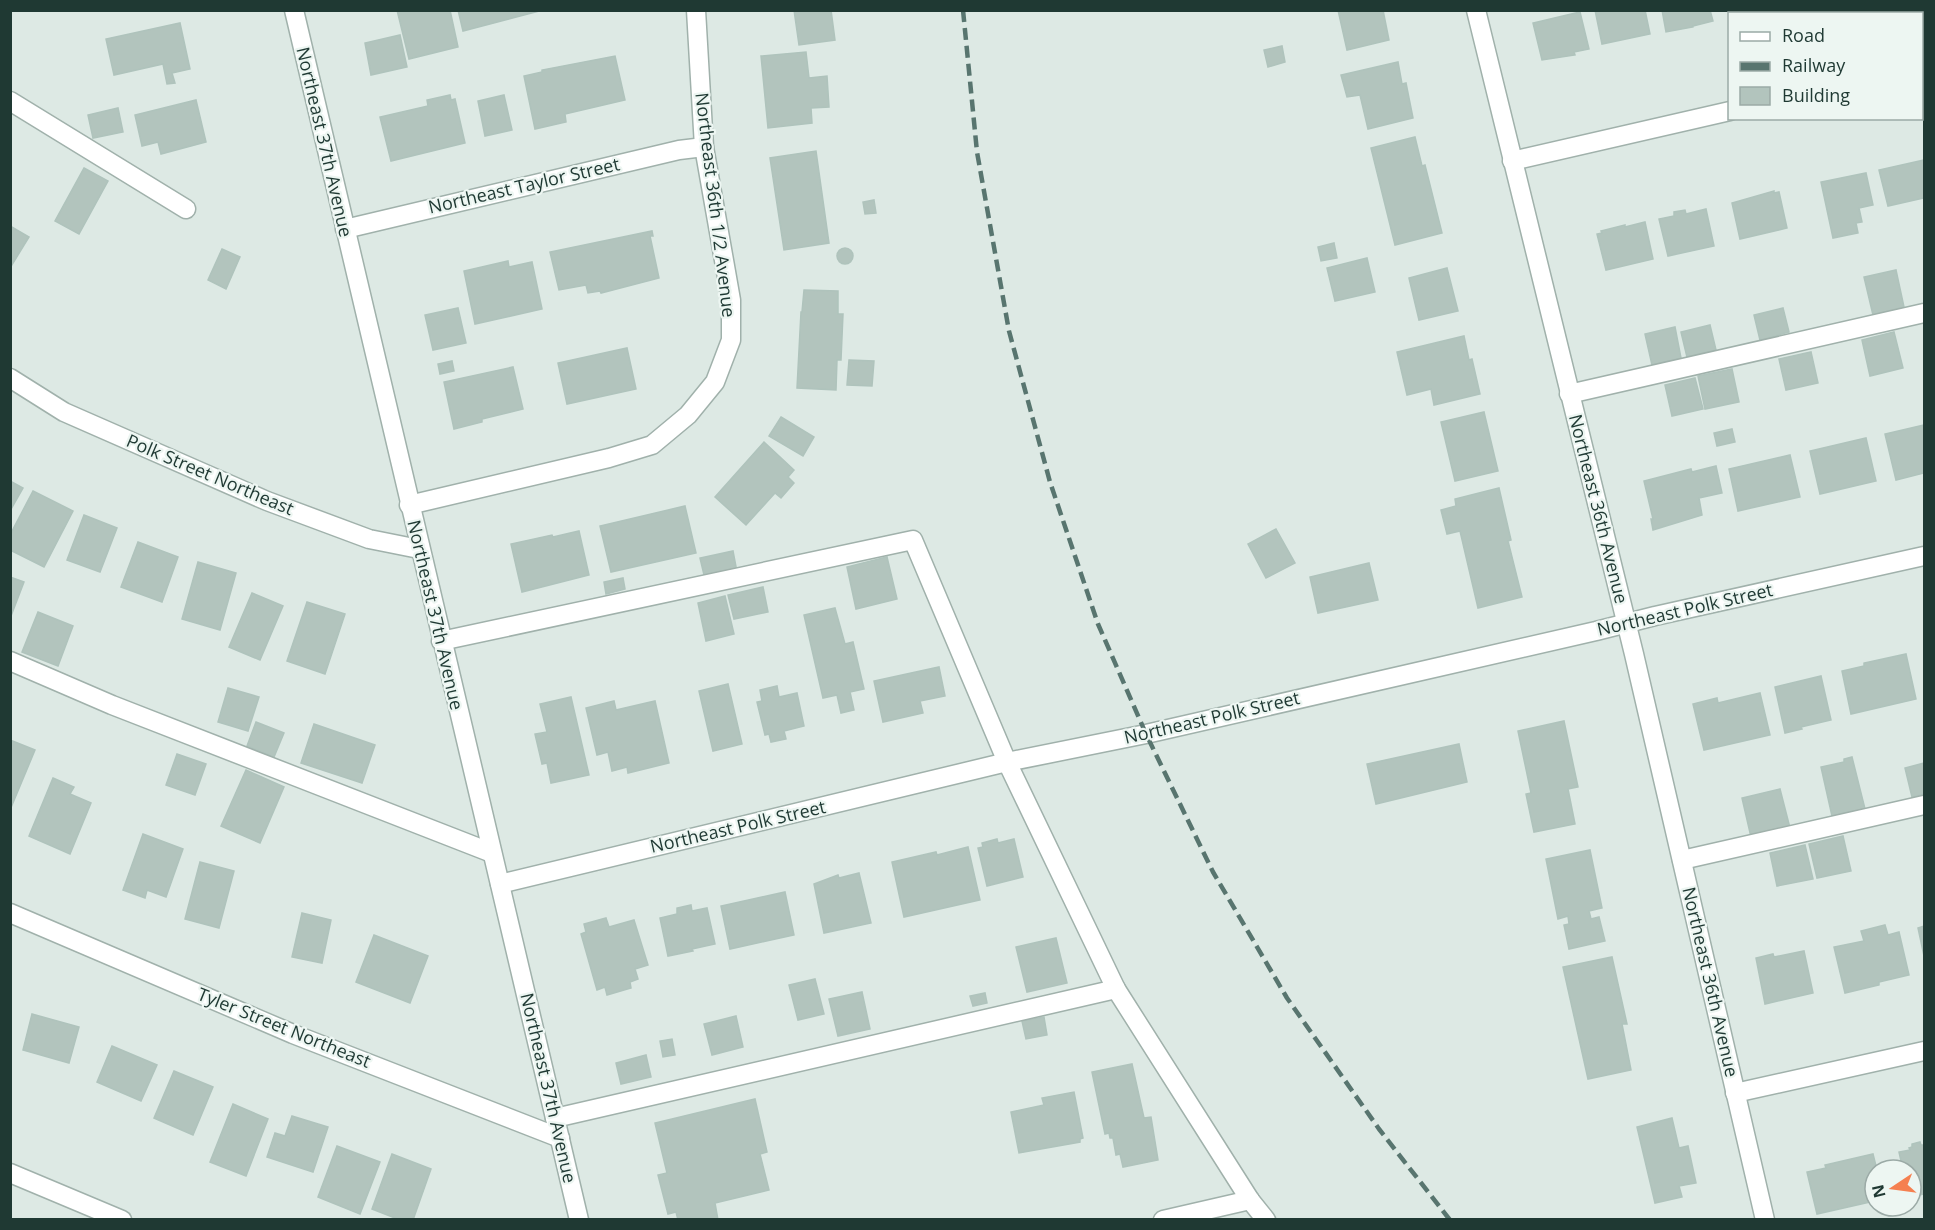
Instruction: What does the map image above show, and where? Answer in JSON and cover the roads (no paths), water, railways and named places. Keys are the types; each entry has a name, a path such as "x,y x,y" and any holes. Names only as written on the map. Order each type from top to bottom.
{"street":[{"name":"Northeast 37th Avenue","path":"294,10 419,549 579,1220"},
{"name":"Northeast 36th 1/2 Avenue","path":"409,505 609,458 652,444 688,415 715,382 731,340 731,300 704,147 696,10"},
{"name":"Northeast 36th Avenue","path":"1476,10 1626,623 1765,1220"},
{"path":"10,101 186,209"},
{"path":"1512,161 1728,111"},
{"name":"Northeast Taylor Street","path":"345,229 679,150 704,147"},
{"path":"1569,394 1924,313"},
{"name":"Polk Street Northeast","path":"10,378 64,412 267,501 369,539 419,549"},
{"path":"441,641 913,540 1007,762 1116,989 1250,1200 1266,1220"},
{"name":"Northeast Polk Street","path":"500,884 1007,762 1158,731 1924,556"},
{"path":"10,661 112,705 492,854"},
{"path":"1682,860 1924,805"},
{"name":"Tyler Street Northeast","path":"10,913 293,1034 560,1138"},
{"path":"555,1118 1116,989"},
{"path":"1735,1094 1924,1051"},
{"path":"10,1173 122,1220"},
{"path":"1163,1220 1250,1200"}],"railway":[{"path":"963,10 977,152 1009,331 1050,482 1098,624 1146,734 1213,872 1287,998 1379,1129 1450,1220"}]}
